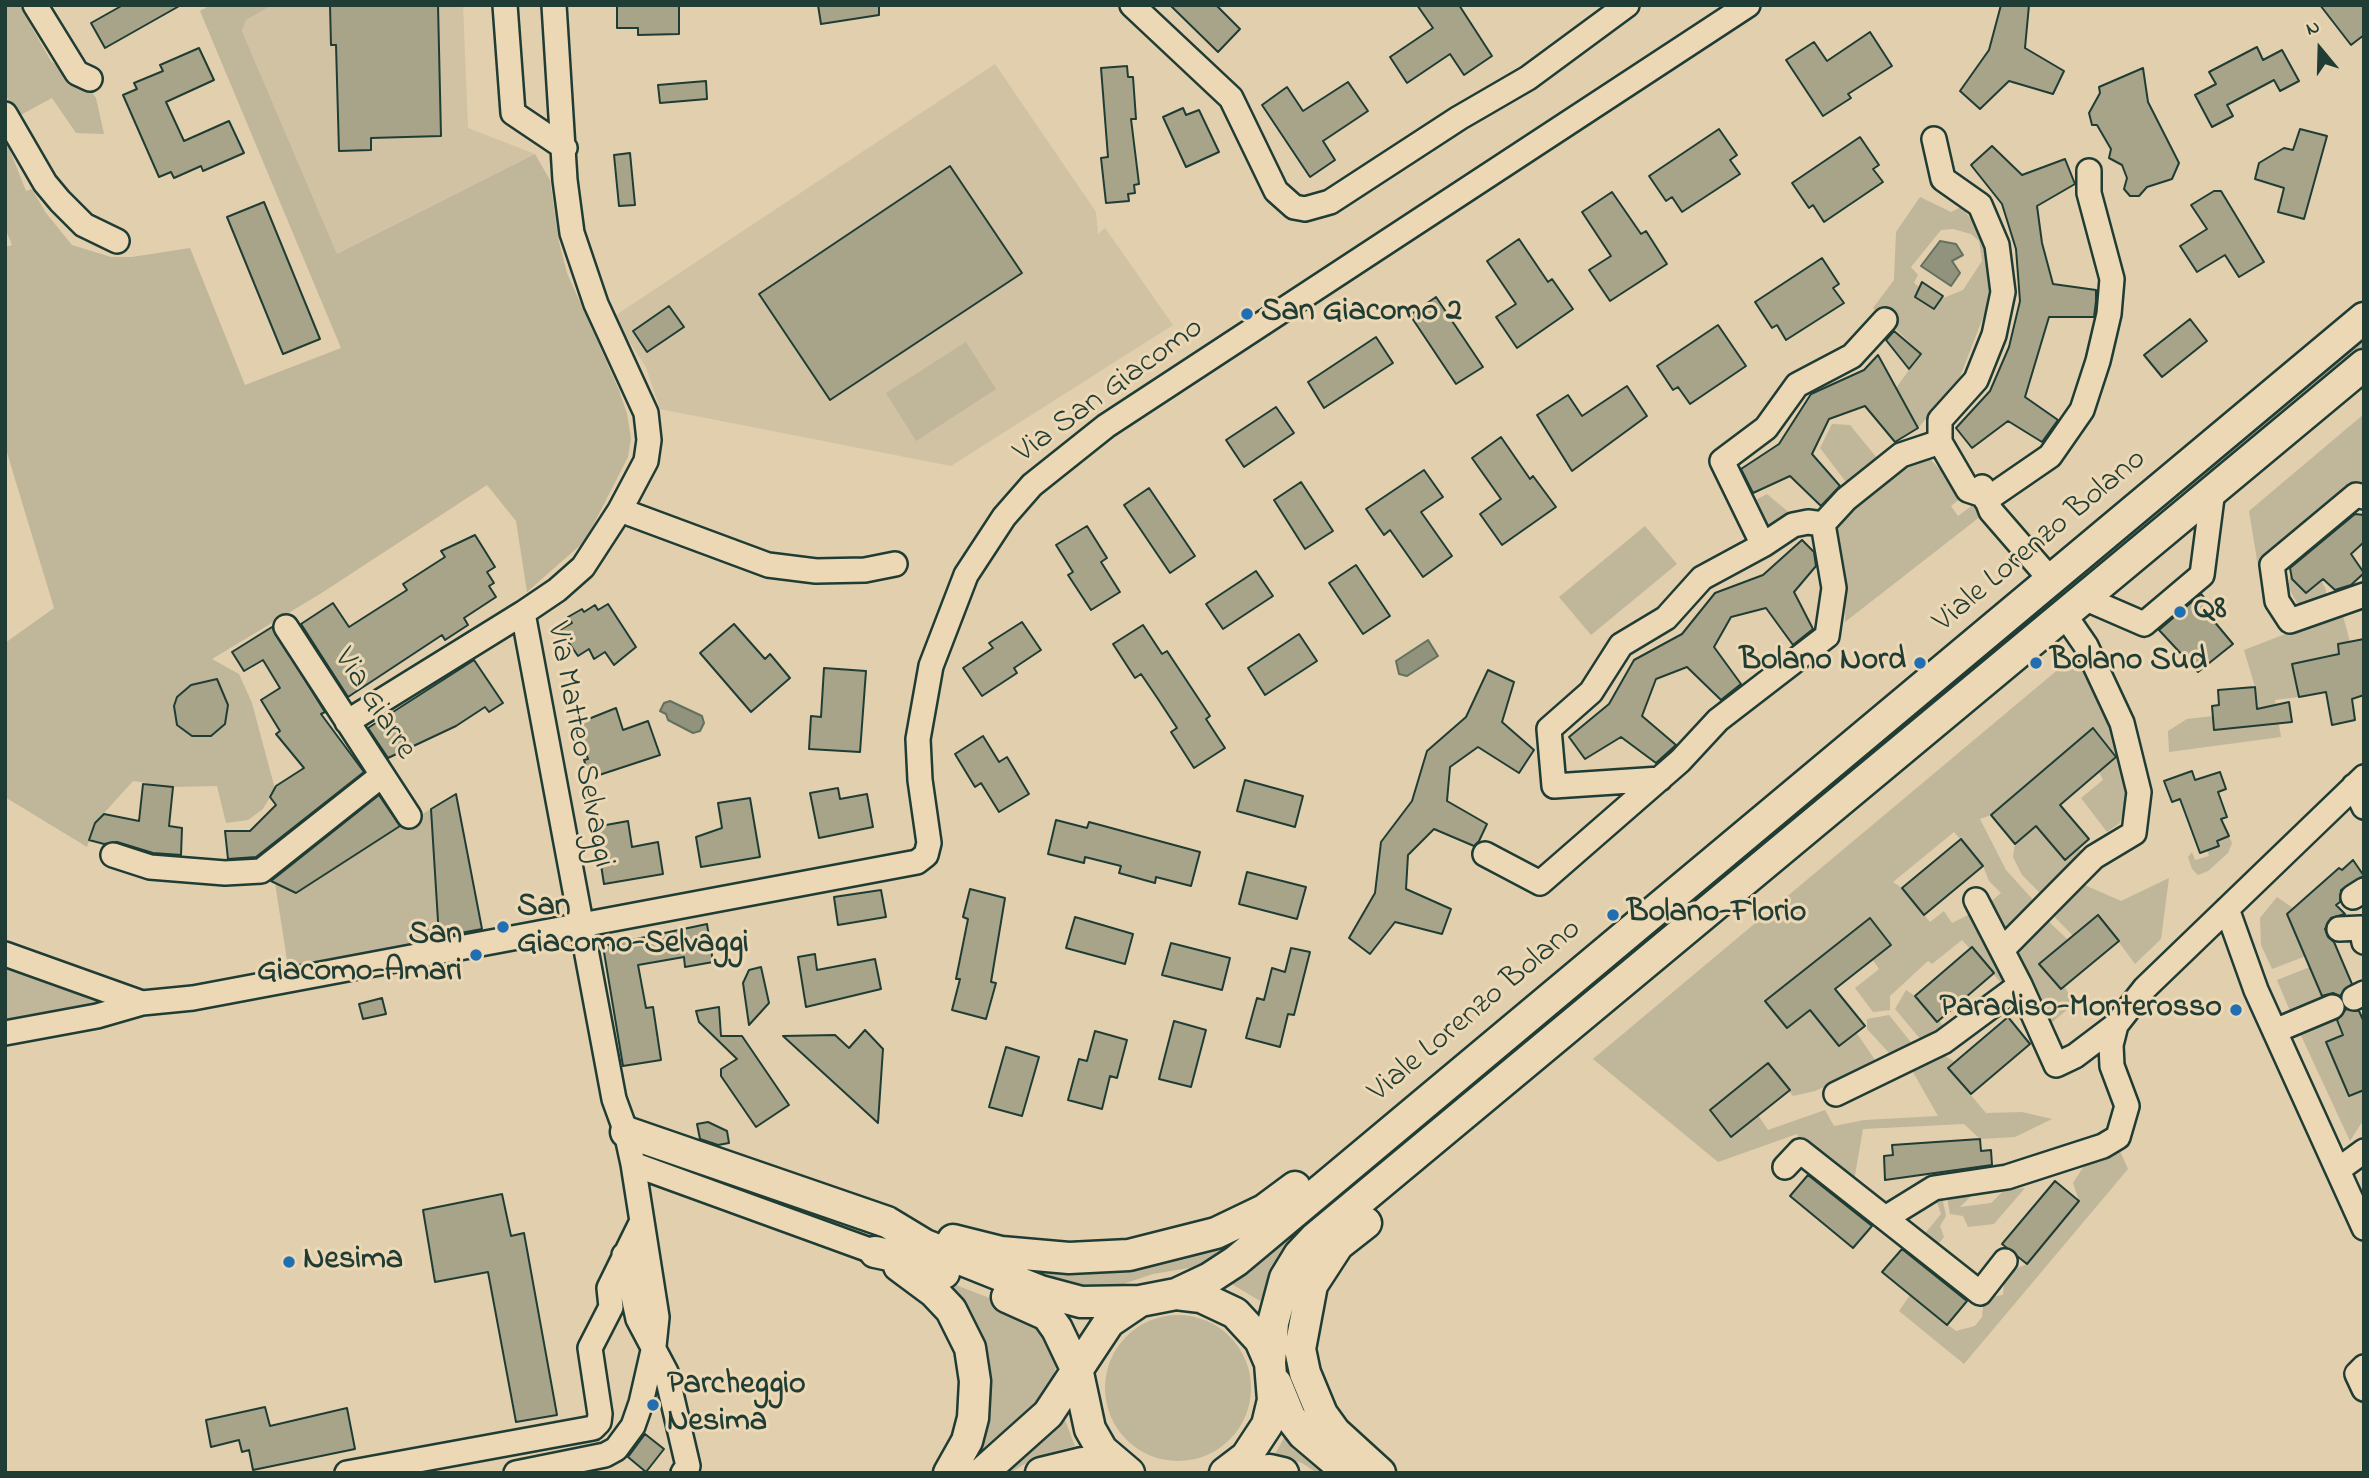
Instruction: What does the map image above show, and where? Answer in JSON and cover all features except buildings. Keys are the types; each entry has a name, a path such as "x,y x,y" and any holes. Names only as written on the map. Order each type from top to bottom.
{"main road":[{"name":"Viale Lorenzo Bolano","path":"1176,1294 1210,1278 1236,1261 2364,318"},
{"path":"1225,1473 1246,1457 1262,1436 1273,1400 1271,1369 1278,1299 1285,1278 1299,1255 1482,1099 2364,365"},
{"path":"1380,1473 1335,1432 1311,1390 1300,1349 1306,1302 1323,1265 1338,1245 1439,1162 1482,1099"},
{"path":"626,1132 887,1222 1001,1252 1069,1258 1129,1255 1216,1233 1264,1210 1289,1190 1356,1159"},
{"path":"887,1222 925,1245 1040,1291 1081,1302 1140,1301 1176,1294 1213,1300 1235,1312 1260,1340 1283,1403 1303,1434 1349,1473"},
{"path":"874,1252 908,1259 1028,1305 1047,1315 1068,1346 1078,1373 1082,1405 1090,1429 1102,1450 1125,1470"},
{"path":"874,1252 934,1292 957,1319 970,1348 975,1381 973,1418 967,1441 949,1473"},
{"path":"982,1473 1048,1414 1078,1373 1101,1331 1119,1314 1140,1301"},
{"path":"1041,1473 1082,1463 1125,1470"},
{"path":"1239,1473 1251,1470 1283,1473"}],"street":[{"path":"505,5 513,113 565,148"},
{"path":"523,612 557,590 583,567 620,510 646,461 649,440 646,413 600,313 580,258 569,206 554,5"},
{"path":"1132,5 1231,98 1276,191 1294,207 1304,209 1330,202 1459,118 1528,78 1627,5"},
{"name":"Via San Giacomo","path":"5,1034 97,1016 142,1003 193,998 917,862 926,855 929,843 920,780 918,739 931,666 966,575 1004,517 1032,485 1117,419 1748,5"},
{"path":"42,9 77,73 90,79"},
{"path":"5,114 45,183 60,201 84,225 117,241"},
{"path":"1934,139 1942,179 1980,205 1997,245 2003,292 1994,335 1976,380 1940,420 1940,442 1968,490 1984,498 1991,511 2050,579"},
{"path":"1984,498 2050,456 2082,410 2098,361 2109,314 2112,279 2089,193 2089,171"},
{"path":"1763,545 1722,461 1766,428 1797,385 1852,356 1885,320"},
{"path":"1823,524 1846,499 1901,455 1940,442"},
{"path":"2074,606 2144,624 2202,575 2213,491"},
{"path":"2364,497 2356,495 2272,565 2277,601 2290,621 2364,595"},
{"path":"620,510 768,565 816,571 865,570 895,564"},
{"path":"1660,779 1554,786 1549,729 1591,692 1622,645 1665,618 1702,578 1763,545 1793,525 1808,522 1823,524"},
{"path":"1485,853 1540,883 1660,779 1718,720 1827,636 1834,588 1823,524"},
{"path":"2002,950 2094,857 2134,833 2138,792 2122,723 2086,646 2074,606"},
{"name":"Via Matteo Selvaggi","path":"347,722 523,612 579,925 614,1099 626,1132 633,1164 657,1317 654,1346"},
{"name":"Via Giarre","path":"286,627 409,816"},
{"path":"113,855 150,867 225,873 261,871 381,776"},
{"path":"1976,900 2020,985 2056,1065 2075,1056 2116,1025 2145,988 2227,909 2361,790"},
{"path":"2227,909 2241,954 2364,1228"},
{"path":"2339,929 2361,928 2364,942"},
{"path":"5,954 142,1003"},
{"path":"1836,1094 1943,1042 2020,985"},
{"path":"2275,1031 2332,1007"},
{"path":"1887,1217 1934,1188 2007,1177 2103,1146 2118,1136 2127,1107 2112,1066 2111,1045 2116,1025"},
{"path":"2338,1170 2364,1151"},
{"path":"1785,1167 1800,1152 1887,1217 1980,1293 2005,1261"},
{"path":"633,1164 874,1252"},
{"path":"347,1473 593,1428 599,1422 600,1414 590,1348 611,1307 609,1288 642,1221"},
{"path":"624,1255 638,1319 666,1373 688,1466 682,1473"},
{"path":"516,1473 605,1455 616,1449 633,1426 654,1346"},
{"path":"2364,1367 2357,1374 2364,1389"}],"shaded area":[{"path":"5,5 19,5 51,61 74,81 89,89 96,98 104,134 76,133 52,98 17,117 5,93"},
{"path":"211,5 272,5 246,20 242,31 337,254 535,154 550,180 559,242 567,273 619,390 631,438 628,457 585,541 527,592 516,521 487,485 320,594 212,659 239,674 252,703 275,789 263,809 248,820 226,823 217,786 173,787 133,781 95,823 87,847 5,797 5,643 54,608 5,446 5,247 12,245 5,228 5,138 26,191 32,189 46,213 72,245 111,257 132,257 190,248 245,385 341,348 200,11"},
{"path":"272,5 463,5 468,128 535,154 337,254 242,31 246,20"},
{"path":"995,64 1096,212 1098,234 1105,228 1173,325 951,466 660,409 646,367 613,317"},
{"path":"1920,197 1951,212 1961,207 1983,234 1994,289 1958,382 1918,428 1896,388 1921,353 1873,308 1894,280 1896,232","holes":["1953,229 1971,234 1979,241 1982,261 1963,290 1941,299 1934,309 1915,297 1919,287 1914,283 1918,275 1911,267 1941,230"]},
{"path":"1940,241 1956,244 1963,255 1952,261 1960,273 1951,286 1921,266"},
{"path":"2364,337 2364,347 2187,494 2182,488"},
{"path":"966,342 996,389 916,441 886,393"},
{"path":"2364,414 2364,490 2351,488 2258,566 2249,511"},
{"path":"1832,424 1850,425 1877,458 1846,482 1820,448"},
{"path":"1929,458 1965,495 1951,506 1958,516 1973,505 1981,516 1845,622 1846,583 1833,526 1852,504 1906,461"},
{"path":"1767,494 1792,515 1766,535 1752,502"},
{"path":"2147,517 2153,522 2041,615 2036,609"},
{"path":"1645,526 1677,564 1591,635 1559,597"},
{"path":"2291,570 2306,593 2321,580 2326,590 2325,605 2306,609 2297,603 2288,587"},
{"path":"2342,612 2350,642 2338,644 2339,654 2292,664 2299,697 2275,700 2281,737 2169,752 2168,731 2187,719 2213,716 2215,730 2258,726 2255,687 2244,650"},
{"path":"2023,620 2028,626 1831,791 1826,786"},
{"path":"1428,640 1438,656 1407,676 1399,674 1396,661"},
{"path":"2079,652 2122,745 2128,794 2120,823 2107,832 2081,798 2103,780 2099,772 2117,756 2093,729 1991,815 1980,819 2006,870 2035,902 2008,935 2001,929 1988,904 2001,893 1989,881 1983,866 1954,832 1893,882 1902,888 1930,922 1944,911 1952,923 1972,913 2007,979 2004,986 1962,940 1932,964 1928,961 1890,996 1890,1010 1873,1012 1855,988 1879,969 1872,959 1891,945 1869,918 1765,1001 1810,1010 1839,1046 1856,1032 1877,1063 1815,1091 1793,1096 1768,1064 1710,1110 1732,1137 1758,1115 1768,1130 1825,1110 1834,1126 1864,1120 1938,1116 1909,1065 1940,1053 1955,1062 1948,1068 1986,1113 2022,1112 2052,1119 2015,1137 1980,1139 1964,1124 1863,1129 1854,1181 1799,1140 1797,1134 1718,1162 1593,1059"},
{"path":"670,701 702,716 704,723 700,731 693,733 668,720 666,714 660,711 664,703"},
{"path":"431,809 440,939 288,966 275,883 371,844"},
{"path":"2036,826 2064,860 2079,848 2083,853 2043,896 2022,875 2013,857 2015,844"},
{"path":"1774,828 1779,834 1290,1244 1269,1279 1260,1301 1230,1283"},
{"path":"2229,836 2232,843 2228,853 2208,871 2198,875 2192,869 2188,857 2192,852 2195,860 2209,856 2207,850 2217,841"},
{"path":"2169,878 2161,939 2135,964 2099,915 2073,936 2052,914 2080,883 2121,901"},
{"path":"2277,897 2293,908 2287,915 2306,956 2272,969 2261,945 2260,918"},
{"path":"2046,919 2068,940 2040,964 2060,989 2064,986 2075,1003 2050,1024 2016,957 2018,947"},
{"path":"5,965 105,1004 5,1025"},
{"path":"2310,967 2324,1000 2290,1011 2277,980"},
{"path":"1906,990 1915,996 1936,1021 1939,1020 1947,1031 1922,1041 1895,1009"},
{"path":"1889,1015 1914,1046 1892,1056 1867,1029 1867,1019"},
{"path":"2335,1015 2343,1035 2326,1043 2349,1096 2364,1090 2364,1119 2350,1141 2298,1029"},
{"path":"2120,1151 2128,1169 1964,1364 1899,1311 1910,1295 1956,1331 1975,1326 1982,1317 1984,1298 2003,1295 2005,1273 2027,1264 2079,1201 2073,1183 2084,1166 2098,1155"},
{"path":"2025,1188 1994,1224 1968,1227 1963,1216 1950,1214 1946,1192 1978,1189 1960,1207 1991,1203 2004,1190"},
{"path":"1941,1191 1946,1216 1940,1226 1944,1237 1936,1247 1922,1237 1941,1214 1935,1197"},
{"path":"1238,1238 1200,1266 1153,1274 1099,1292 1085,1293 1000,1260"},
{"path":"927,1274 1034,1315 1057,1363 1051,1384 1041,1400 971,1458 984,1413"},
{"path":"1178,1315 1206,1321 1230,1336 1245,1360 1251,1388 1245,1416 1230,1440 1206,1455 1178,1461 1150,1455 1126,1440 1111,1416 1105,1388 1111,1360 1126,1336 1150,1321"},
{"path":"1065,1420 1075,1446 1038,1456 1010,1473 999,1473 1060,1421"},
{"path":"1286,1434 1327,1473 1317,1473 1302,1463 1274,1456"}],"place":[{"name":"San Giacomo 2","path":"1247,314"},
{"name":"Q8","path":"2180,612"},
{"name":"Bolano Nord","path":"1920,663"},
{"name":"Bolano Sud","path":"2036,663"},
{"name":"Bolano-Florio","path":"1613,915"},
{"name":"San Giacomo-Selvaggi","path":"503,927"},
{"name":"San Giacomo-Amari","path":"476,955"},
{"name":"Paradiso-Monterosso","path":"2236,1010"},
{"name":"Nesima","path":"289,1262"},
{"name":"Parcheggio Nesima","path":"653,1405"}]}
